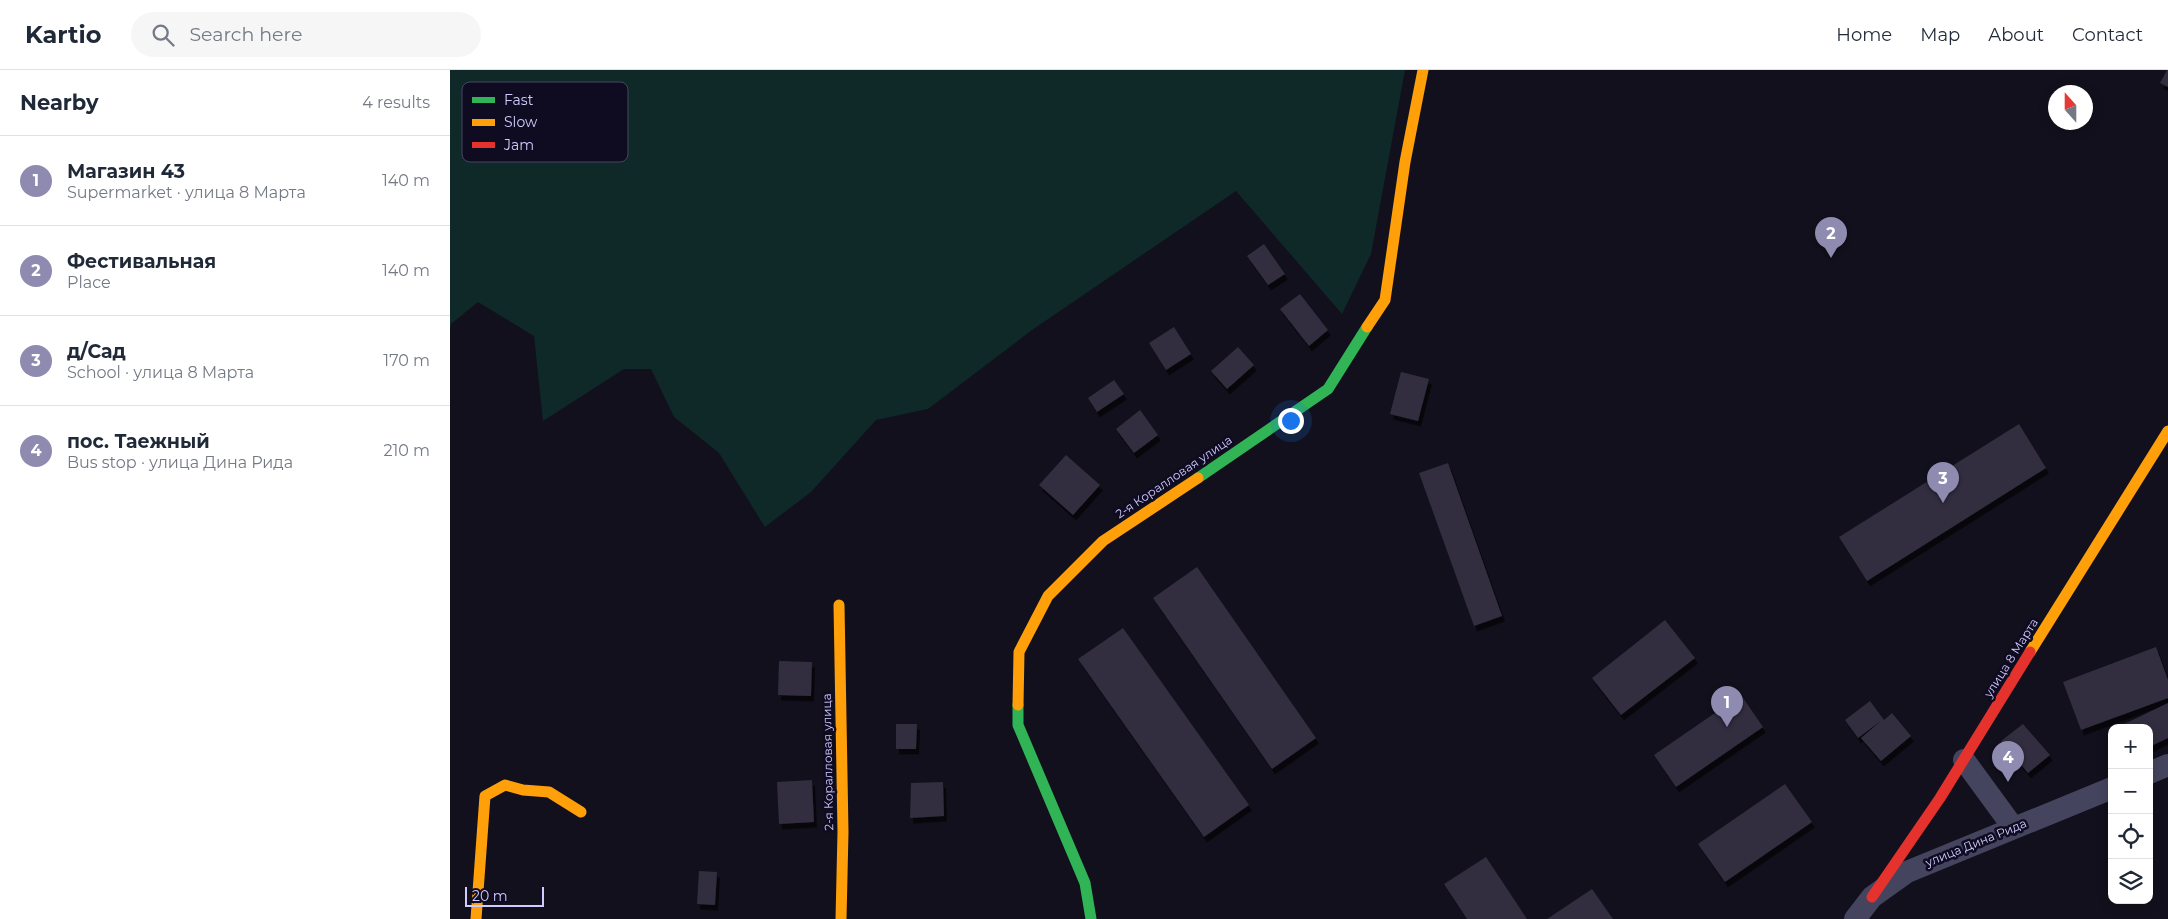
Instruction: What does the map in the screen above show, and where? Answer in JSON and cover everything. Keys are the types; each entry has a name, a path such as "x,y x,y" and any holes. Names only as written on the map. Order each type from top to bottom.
{"street":[{"name":"2-я Коралловая улица","path":"1091,919 1085,883 1018,725 1019,652 1048,596 1103,541 1168,500 1328,389 1385,300 1405,162 1423,70"},
{"name":"улица 8 Марта","path":"1872,897 1964,760 2168,431"},
{"name":"2-я Коралловая улица","path":"839,604 843,832 841,919"},
{"path":"1964,760 2013,827"},
{"path":"2153,771 2168,765"},
{"path":"476,919 485,796 505,785 524,790 549,792 581,812"},
{"name":"улица Дина Рида","path":"1855,919 1872,897 1907,872 2108,790"}],"green space":[{"path":"450,70 1405,70 1371,254 1342,314 1236,191 1032,330 928,409 876,420 811,492 765,527 719,453 674,417 651,369 624,369 543,421 534,336 478,302 451,324 450,329"}],"building":[{"path":"2168,70 2168,87 2160,83"},
{"path":"1264,244 1285,274 1268,285 1247,256"},
{"path":"1300,294 1328,330 1309,346 1280,309"},
{"path":"1174,327 1191,354 1166,370 1149,343"},
{"path":"1238,347 1254,365 1227,389 1211,371"},
{"path":"1401,372 1429,379 1418,421 1390,414"},
{"path":"1114,380 1124,394 1097,412 1088,398"},
{"path":"1140,410 1158,435 1134,453 1116,429"},
{"path":"2019,424 2046,468 1867,581 1839,537"},
{"path":"1066,455 1100,485 1073,515 1039,485"},
{"path":"1448,463 1502,616 1474,626 1419,473"},
{"path":"1197,567 1316,738 1272,769 1153,598"},
{"path":"1665,620 1695,658 1621,715 1592,678"},
{"path":"1123,628 1249,805 1204,837 1078,659"},
{"path":"2156,647 2168,680 2168,698 2081,730 2063,682"},
{"path":"779,661 812,662 811,696 778,695"},
{"path":"1741,695 1763,727 1676,787 1654,755"},
{"path":"1870,701 1884,720 1892,713 1911,736 1881,761 1861,738 1882,720 1858,738 1845,720"},
{"path":"2168,703 2168,738 2153,745 2153,724 2124,724"},
{"path":"896,724 917,724 916,749 896,749"},
{"path":"2023,724 2050,755 2028,773 2001,741"},
{"path":"812,780 814,822 779,824 777,782"},
{"path":"943,782 944,816 910,818 911,783"},
{"path":"1785,784 1812,822 1725,882 1698,844"},
{"path":"1486,857 1527,919 1467,919 1444,884"},
{"path":"699,871 717,872 715,905 697,904"},
{"path":"1592,889 1613,919 1547,919"}],"traffic: fast":[{"path":"1198,478 1328,389 1367,327"},
{"path":"1018,705 1018,725 1085,883 1091,919"}],"traffic: slow":[{"path":"1367,327 1385,300 1405,162 1423,70"},
{"path":"2030,652 2168,431"},
{"path":"1018,705 1019,652 1048,596 1103,541 1198,478"},
{"path":"839,605 843,832 841,919"},
{"path":"476,919 485,796 505,785 523,790 549,792 581,812"}],"traffic: jam":[{"path":"1872,897 1940,798 2030,652"}],"place":[{"name":"Фестивальная","path":"1831,258"},
{"name":"д/Сад","path":"1943,503"},
{"name":"Магазин 43","path":"1727,727"},
{"name":"пос. Таежный","path":"2008,782"}]}
